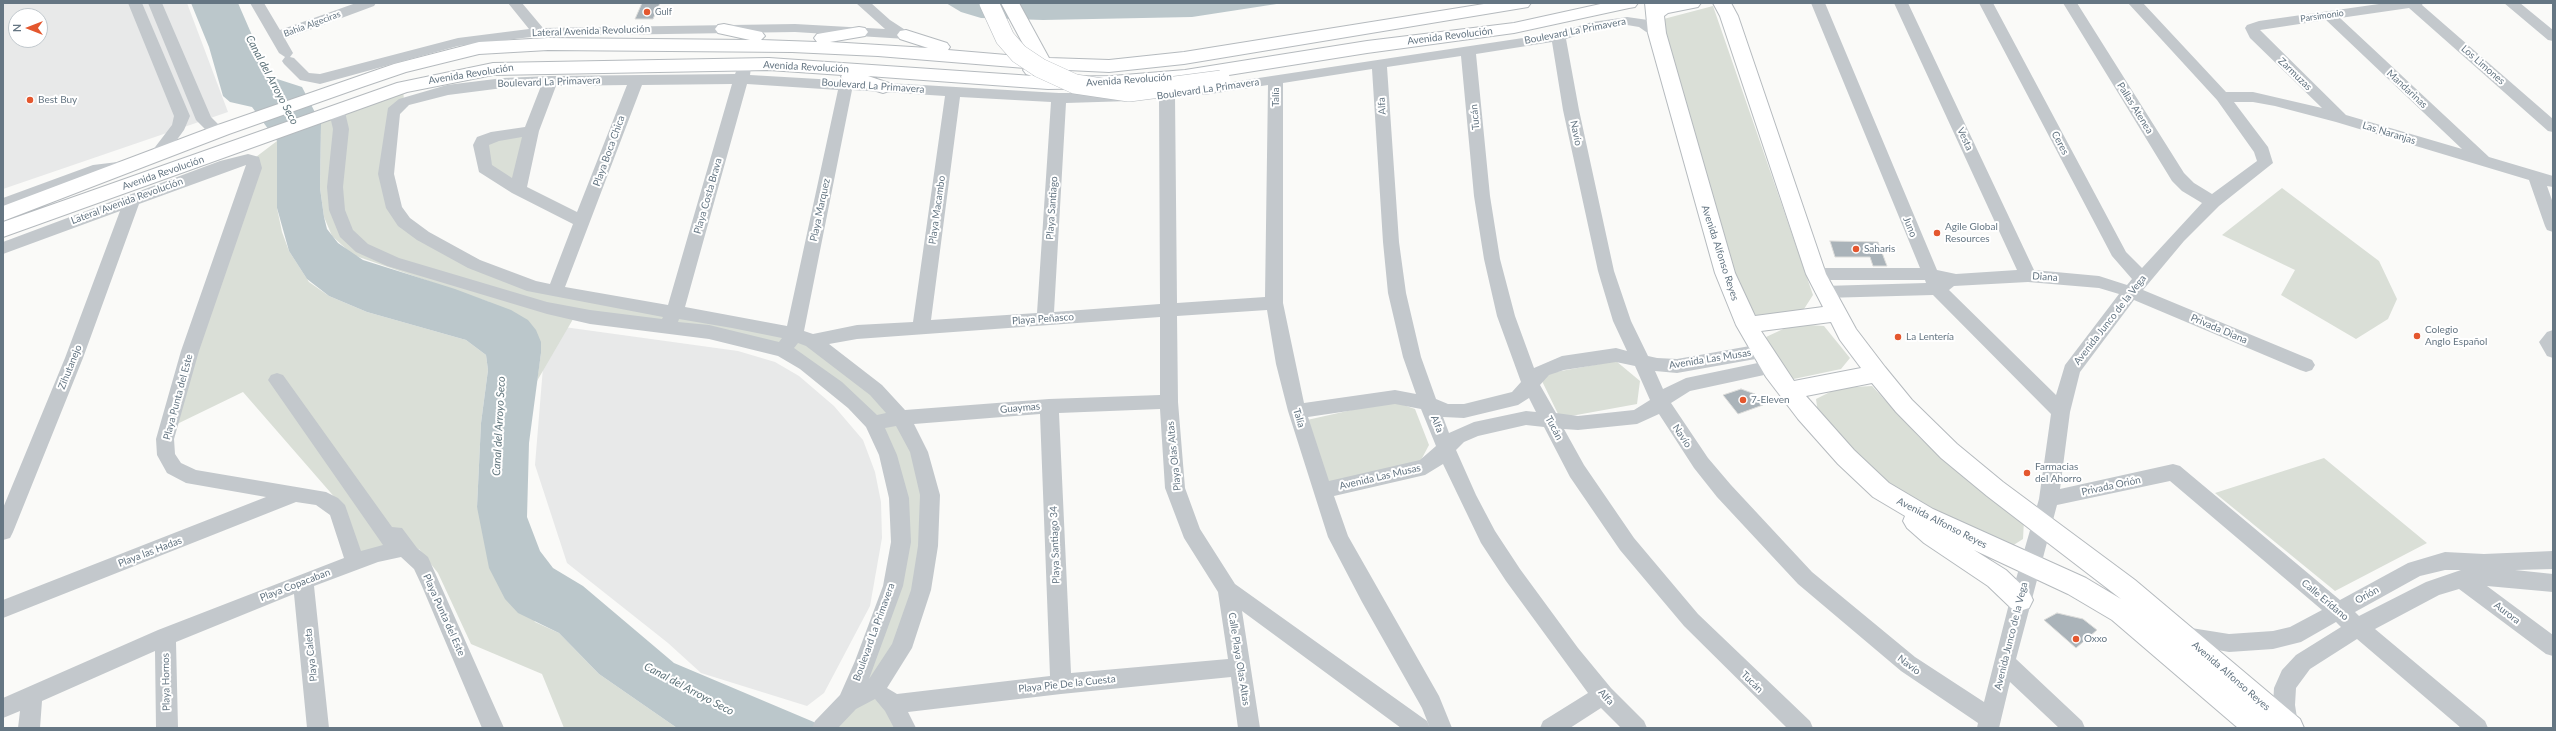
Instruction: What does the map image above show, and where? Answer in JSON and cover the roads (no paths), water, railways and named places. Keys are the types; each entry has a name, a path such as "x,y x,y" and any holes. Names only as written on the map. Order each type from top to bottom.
{"main road":[{"path":"989,3 1005,38 1019,54 1040,68 1075,84 1104,90 1129,92 1165,89 1463,47 1592,26"},
{"path":"954,84 974,72 1030,70 1039,56 1010,3"},
{"name":"Avenida Revolución","path":"3,214 229,128 314,100 400,68 458,52 499,46 534,44 784,45 958,56 1005,58 1039,56 1109,66 1164,61 1358,32 1522,3"},
{"name":"Avenida Revolución","path":"4,239 97,197 246,153 318,118 403,87 480,71 512,67 620,66 735,72 815,66 954,84 1132,81 1185,76 1366,47 1514,28 1629,3"},
{"path":"1655,17 1662,9 1692,3"},
{"name":"Avenida Alfonso Reyes","path":"1723,4 1816,274 1835,313 1877,373 1904,406 1949,451 1994,489 2126,588 2185,636 2289,726"},
{"name":"Avenida Alfonso Reyes","path":"1655,17 1725,273 1747,325 1767,359 1789,391 1820,430 1867,478 1899,502 1925,516 2084,590 2121,612 2258,728"},
{"path":"1463,47 1506,34 1514,28"},
{"path":"724,29 758,36 784,45 859,32"},
{"path":"1005,58 1026,31"},
{"path":"458,52 502,35"},
{"path":"906,35 941,47 958,56"},
{"path":"620,66 636,80"},
{"path":"815,66 883,87"},
{"path":"1747,325 1835,313"},
{"path":"1789,391 1877,373"},
{"path":"1899,502 1918,524 1997,578 2020,600"}],"street":[{"path":"136,3 182,116 179,126 157,155"},
{"path":"155,3 204,120 213,128 229,128"},
{"name":"Lateral Avenida Revolución","path":"258,3 278,36 288,57 305,77 320,79 449,44 502,35 538,32 795,28 906,35"},
{"name":"Bahía Algeciras","path":"278,36 369,3"},
{"path":"515,3 538,32"},
{"path":"863,3 885,23 906,35"},
{"name":"Juno","path":"1818,3 1928,274 1936,289 2061,412"},
{"name":"Vesta","path":"1901,3 2028,276"},
{"name":"Ceres","path":"1986,3 2120,256 2142,278"},
{"name":"Pallas Atenea","path":"2070,3 2178,177 2188,187 2213,202"},
{"name":"Avenida Junco de la Vega","path":"1989,724 2020,600 2048,500 2061,412 2071,370 2142,278 2213,202 2265,163 2262,151 2222,97 2135,3"},
{"name":"Parsimonio","path":"2252,28 2259,25 2416,3"},
{"path":"2511,3 2553,38"},
{"name":"Los Limones","path":"2413,4 2553,127"},
{"name":"Mandarinas","path":"2329,16 2486,163"},
{"name":"Boulevard La Primavera","path":"827,723 901,648 908,633 921,590 928,546 930,495 919,452 901,418 876,390 812,340 794,334 671,318 533,287 474,264 424,236 404,222 394,208 386,174 391,119 393,112 404,102 461,88 503,83 636,80 735,72 846,85 883,87 954,84 1059,98 1167,96 1379,64 1463,47 1558,37 1592,26 1635,21 1648,24 1655,17"},
{"name":"Zarmuzas","path":"2252,28 2255,35 2340,118"},
{"name":"Navío","path":"1558,37 1571,110 1606,271 1622,321 1661,403 1697,457 1724,491 1805,578 1843,612 1908,664 1989,724"},
{"name":"Tucán","path":"1463,47 1482,196 1492,259 1510,330 1531,385 1549,421 1600,507 1658,582 1728,658 1802,728"},
{"name":"Alfa","path":"1379,64 1391,242 1397,294 1412,357 1428,403 1467,498 1488,537 1571,655 1603,695 1636,728"},
{"name":"Playa Costa Brava","path":"671,318 735,72"},
{"name":"Talía","path":"1276,79 1274,303 1285,364 1297,412 1338,537 1369,596 1432,703 1441,728"},
{"name":"Playa Boca Chica","path":"555,292 636,80"},
{"path":"518,189 532,131 550,81"},
{"name":"Playa Macambo","path":"921,328 954,84"},
{"name":"Playa Marquez","path":"794,334 846,85"},
{"name":"Playa Olas Altas","path":"1167,96 1169,402 1175,488 1191,532 1228,590 1419,728"},
{"name":"Las Naranjas","path":"2222,97 2253,97 2275,101 2340,118 2553,182"},
{"name":"Playa Santiago","path":"1045,318 1059,98"},
{"name":"Boulevard La Primavera","path":"337,112 341,129 335,187 337,210 346,233 362,248 393,262 547,308 590,317 671,318 709,332 783,350 806,364 855,403 873,423 888,455 899,498 901,542 893,586 866,683"},
{"path":"532,131 496,136 483,141 481,145 487,171 518,189 583,222"},
{"name":"Lateral Avenida Revolución","path":"4,239 132,200 226,164 246,153"},
{"name":"Playa Punta del Este","path":"246,153 255,163 254,168 190,351 165,439 166,455 174,468 193,477 319,498 338,511 355,562"},
{"path":"3,194 83,168 99,169 130,166"},
{"path":"3,204 99,169"},
{"path":"2536,178 2553,226"},
{"name":"Zihutanejo","path":"3,532 74,358 132,200"},
{"name":"Diana","path":"1816,274 1928,274 1956,280 2028,276 2099,282 2131,292"},
{"name":"Diana","path":"1824,292 1936,289 1956,280"},
{"name":"Privada Diana","path":"2131,292 2306,366"},
{"name":"Playa Peñasco","path":"812,340 857,332 1169,309 1274,303"},
{"path":"783,350 794,334"},
{"name":"Avenida Las Musas","path":"1297,412 1378,398 1395,397 1428,403 1447,411 1464,412 1518,398 1543,370 1562,363 1607,355 1640,360 1657,366 1677,366 1767,359"},
{"name":"Avenida Las Musas","path":"1322,491 1425,467 1432,463 1457,437 1474,429 1520,418 1578,423 1637,416 1661,403 1671,393 1686,385 1767,359"},
{"name":"Playa Punta del Este","path":"276,380 410,554 421,563 432,583 493,728"},
{"name":"Playa Copacaban","path":"3,708 165,637 303,581 355,562 398,550 276,380"},
{"name":"Guaymas","path":"873,423 901,418 1049,406 1169,402"},
{"name":"Playa Santiago 34","path":"1049,406 1061,684"},
{"name":"Privada Orión","path":"2048,500 2173,472"},
{"name":"Calle Erídano","path":"2173,472 2477,728"},
{"name":"Playa las Hadas","path":"3,609 296,494"},
{"name":"Orión","path":"2185,636 2229,642 2274,640 2294,635 2415,569 2444,561 2484,563 2553,560"},
{"path":"2289,726 2284,705 2285,688 2290,677 2304,662 2357,628 2433,588 2462,579 2495,577 2553,583"},
{"name":"Aurora","path":"2462,579 2553,647"},
{"name":"Playa Caleta","path":"303,581 318,728"},
{"name":"Calle Playa Olas Altas","path":"1228,590 1249,728"},
{"name":"Playa Hornos","path":"165,637 167,728"},
{"path":"2005,662 2074,728"},
{"name":"Playa Pie De la Cuesta","path":"894,704 1061,684 1240,667"},
{"path":"866,683 894,704 905,728"},
{"path":"1551,728 1603,695"},
{"path":"29,728 32,696"}],"water":[{"name":"Canal del Arroyo Seco","path":"191,3 238,3 258,49 264,71 271,77 302,87 321,124 320,188 324,217 327,229 338,243 363,260 455,289 511,310 528,320 536,330 541,342 541,353 529,443 527,517 540,551 553,568 583,586 674,663 828,728 677,728 599,674 559,633 518,613 505,599 489,568 477,507 481,423 488,370 486,355 466,340 367,312 329,296 307,279 289,251 277,208 277,141 252,107 230,102 223,96 209,47"},
{"path":"946,3 1283,3 1192,17 1043,20 981,18 961,12"}],"place":[{"name":"Gulf","path":"647,12"},
{"name":"Best Buy","path":"30,100"},
{"name":"Agile Global Resources","path":"1937,233"},
{"name":"Saharis","path":"1856,249"},
{"name":"Colegio Anglo Español","path":"2417,336"},
{"name":"La Lentería","path":"1898,337"},
{"name":"7-Eleven","path":"1743,400"},
{"name":"Farmacias del Ahorro","path":"2027,473"},
{"name":"Oxxo","path":"2076,639"}]}
